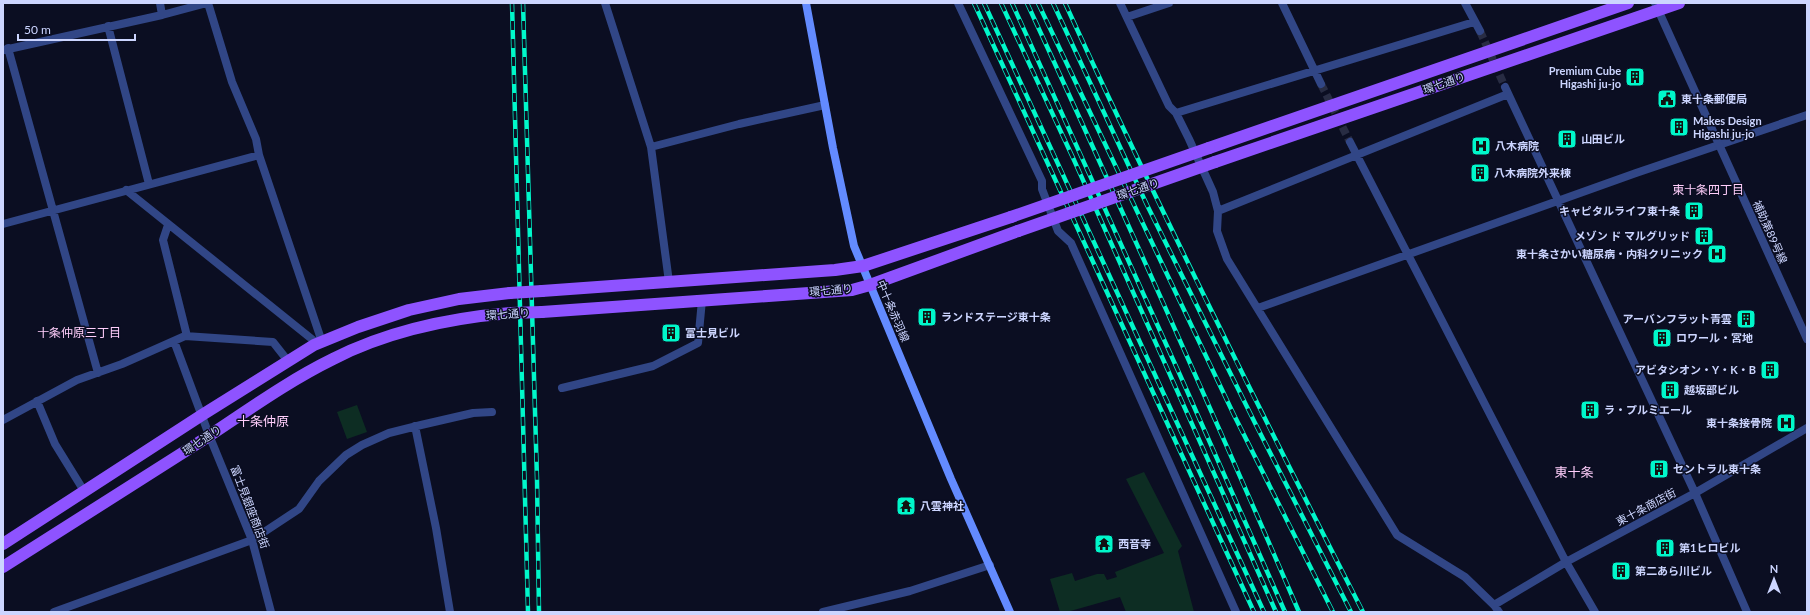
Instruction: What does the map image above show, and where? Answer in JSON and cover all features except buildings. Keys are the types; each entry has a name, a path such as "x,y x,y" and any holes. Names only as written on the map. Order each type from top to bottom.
{"main road":[{"name":"中十条赤羽線","path":"806,3 825,106 854,246 951,480 1010,612"},
{"name":"環七通り","path":"3,544 288,361 320,343 358,327 409,310 459,299 510,293 835,270 863,266 1011,217 1628,3"},
{"name":"環七通り","path":"3,567 288,384 334,359 372,342 410,330 485,315 852,290 870,285 1018,231 1656,7 1679,3"}],"street":[{"path":"160,3 162,15"},
{"path":"98,373 6,49 162,15 207,3 232,82 256,139 259,155 320,343"},
{"path":"605,3 651,147 669,282"},
{"path":"958,3 1042,181 1042,189 1058,231 1071,243 1236,612"},
{"path":"1120,3 1169,106 1176,113 1213,192 1218,211 1217,231 1227,259 1309,394 1354,463 1397,535 1464,577 1497,608"},
{"path":"1127,17 1169,3"},
{"path":"1282,3 1321,84"},
{"path":"1465,3 1474,22 1480,30"},
{"name":"補助第89号線","path":"1656,7 1807,339"},
{"path":"1176,113 1474,22"},
{"path":"108,26 148,184"},
{"path":"1218,211 1356,155 1506,91 1695,493 1747,612"},
{"path":"651,147 739,124 825,106"},
{"path":"1258,308 1807,115"},
{"path":"1350,142 1566,562 1595,612"},
{"path":"3,224 259,155"},
{"path":"126,190 168,226 320,343"},
{"path":"168,226 163,240 187,336"},
{"path":"562,388 653,366 698,343 702,300"},
{"path":"3,420 77,380 122,364 174,340 187,336 273,342 288,361"},
{"name":"富士見銀座商店街","path":"174,340 209,435 252,540 271,612"},
{"path":"37,401 55,444 84,491"},
{"path":"54,612 252,540 299,509 319,481 346,455 362,445 389,433 415,426 473,413 492,412"},
{"path":"415,426 436,528 450,612"},
{"name":"東十条商店街","path":"1497,608 1566,562 1695,493 1807,428"},
{"path":"823,612 910,591 990,565"}],"green space":[{"path":"357,405 367,432 347,439 337,412"},
{"path":"1144,472 1182,546 1178,551 1194,612 1126,612 1120,597 1067,612 1060,612 1050,579 1072,573 1075,581 1097,574 1104,574 1107,580 1117,577 1115,572 1164,553 1126,479"}],"tunnel":[{"path":"1480,31 1505,87"},
{"path":"1321,84 1350,142"}],"railway":[{"path":"512,3 528,612"},
{"path":"523,3 537,479 539,612"},
{"path":"974,3 1254,612"},
{"path":"984,3 1264,612"},
{"path":"1001,3 1074,160 1276,612"},
{"path":"1012,3 1285,612"},
{"path":"1027,3 1165,307 1299,612"},
{"path":"1038,3 1234,415 1333,612"},
{"path":"1053,3 1147,205 1351,612"},
{"path":"1065,3 1137,157 1211,309 1363,612"}],"place":[{"name":"Premium Cube Higashi ju-jo","path":"1635,77"},
{"name":"東十条郵便局","path":"1667,99"},
{"name":"Makes Design Higashi ju-jo","path":"1679,127"},
{"name":"山田ビル","path":"1567,139"},
{"name":"八木病院","path":"1481,146"},
{"name":"八木病院外来棟","path":"1480,173"},
{"name":"キャピタルライフ東十条","path":"1694,211"},
{"name":"メゾン ド マルグリッド","path":"1704,236"},
{"name":"東十条さかい糖尿病・内科クリニック","path":"1717,254"},
{"name":"ランドステージ東十条","path":"927,317"},
{"name":"アーバンフラット青雲","path":"1746,319"},
{"name":"富士見ビル","path":"671,333"},
{"name":"ロワール・宮地","path":"1662,338"},
{"name":"アビタシオン・Y・K・B","path":"1770,370"},
{"name":"越坂部ビル","path":"1670,390"},
{"name":"ラ・プルミエール","path":"1590,410"},
{"name":"東十条接骨院","path":"1786,423"},
{"name":"セントラル東十条","path":"1659,469"},
{"name":"八雲神社","path":"906,506"},
{"name":"西音寺","path":"1104,544"},
{"name":"第1ヒロビル","path":"1665,548"},
{"name":"第二あら川ビル","path":"1621,571"}],"district":[{"name":"東十条四丁目","path":"1708,190"},
{"name":"十条仲原三丁目","path":"79,333"},
{"name":"十条仲原","path":"263,421"},
{"name":"東十条","path":"1574,472"}]}
